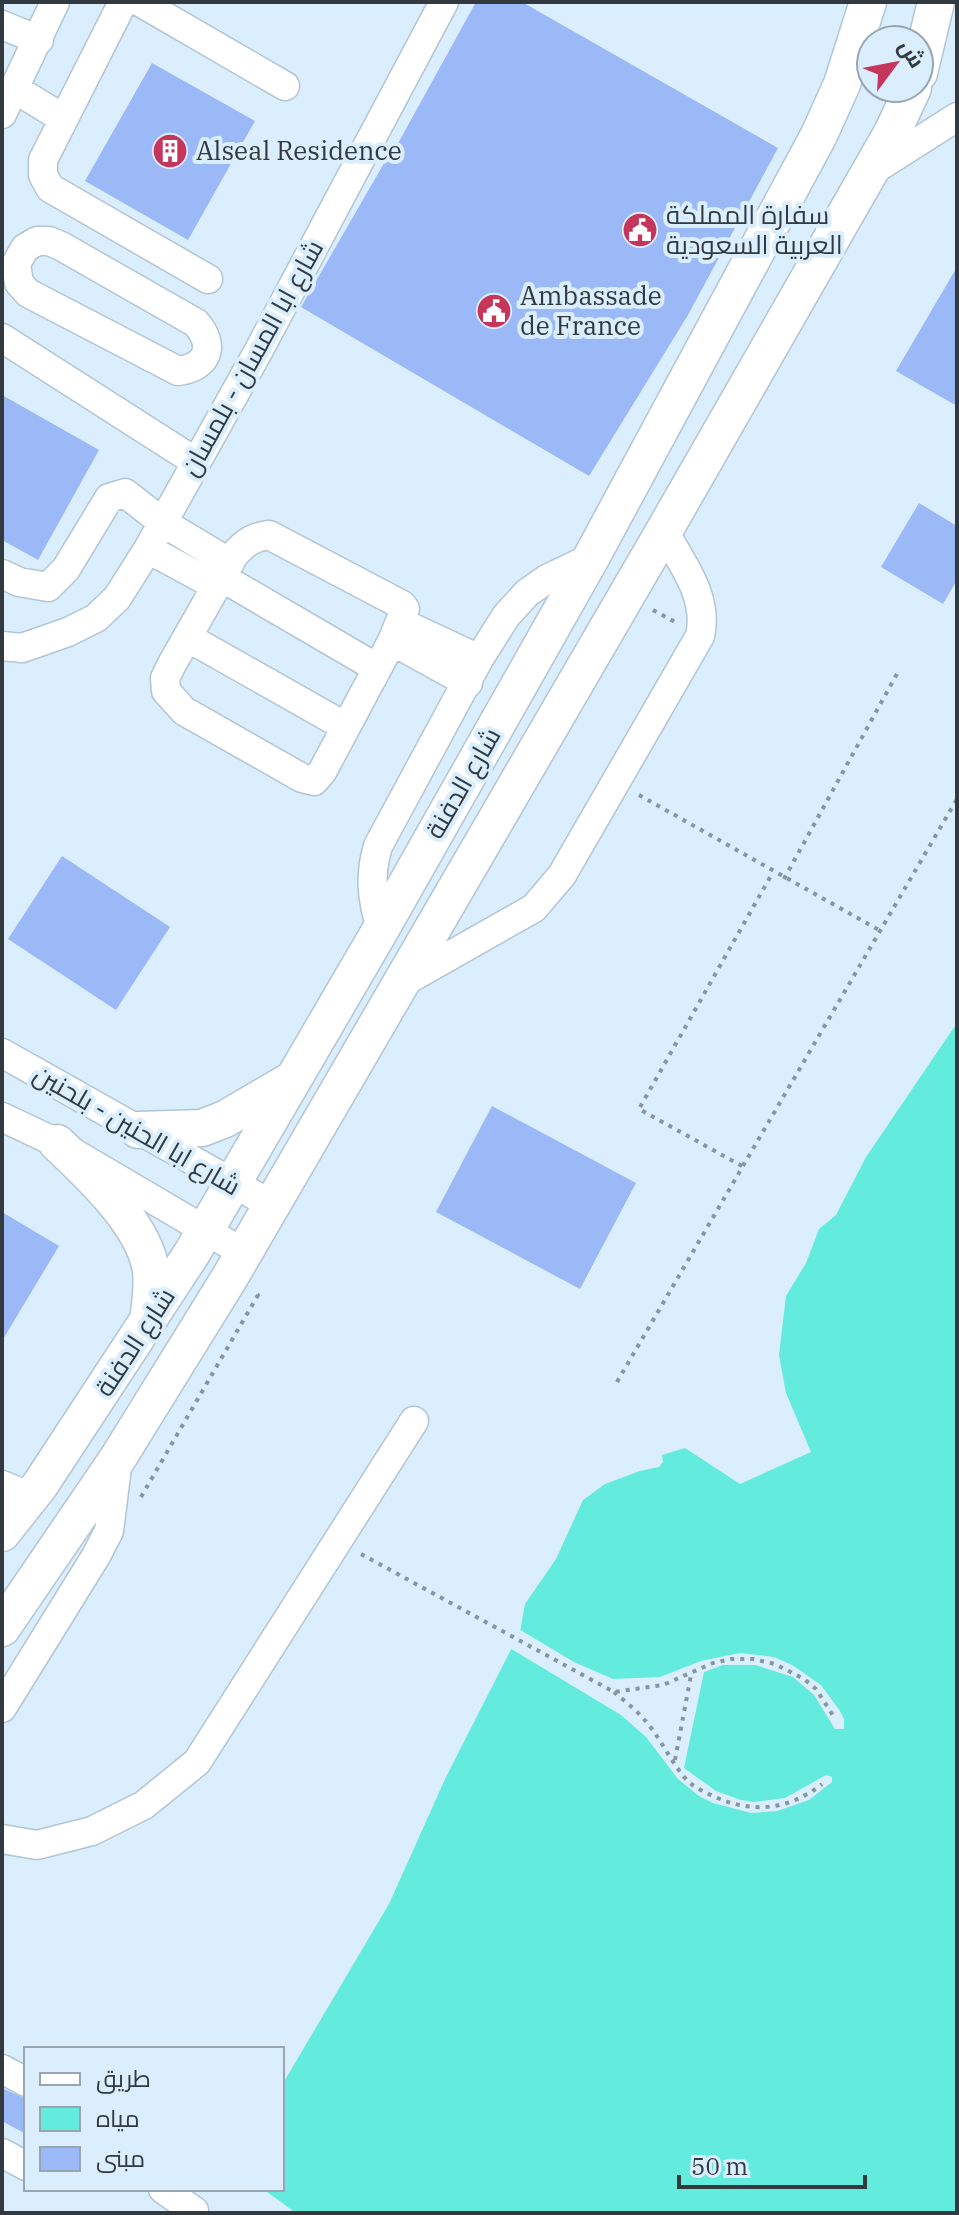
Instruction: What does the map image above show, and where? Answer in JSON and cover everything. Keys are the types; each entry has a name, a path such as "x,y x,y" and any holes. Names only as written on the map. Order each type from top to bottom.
{"main road":[{"name":"شارع الدفنة","path":"2,1533 16,1491 148,1324 205,1231 381,929 591,558 819,135 842,84 868,2"},
{"path":"931,24 936,2"},
{"name":"شارع الدفنة","path":"2,1628 118,1458 244,1253 664,531 892,133 906,104"},
{"path":"138,1130 202,1128 225,1119 291,1080"},
{"path":"57,1143 88,1172 130,1225 143,1248 151,1270 148,1324"}],"street":[{"path":"2,114 55,2"},
{"path":"123,2 43,160 43,175 50,188 208,279"},
{"path":"140,2 285,86"},
{"name":"شارع ابا المسان - بلمسان","path":"2,646 22,648 68,632 96,618 117,598 148,549 259,350 444,2"},
{"path":"2,25 39,40"},
{"path":"15,89 64,119"},
{"path":"868,174 957,117"},
{"path":"37,241 49,241 61,246 196,323 205,333 208,347 203,360 192,369 178,371 28,293 19,283 9,260 37,241"},
{"path":"2,338 196,462"},
{"path":"2,574 19,582 48,587 66,569 109,498 125,493 222,575 377,668"},
{"path":"400,984 522,916 545,898 562,875 700,636 700,599 664,531"},
{"path":"269,535 402,605 405,613 396,631 322,772 314,781 302,778 184,711 166,691 165,678 222,575 246,542 256,536 269,535"},
{"path":"148,549 222,575"},
{"path":"381,929 372,896 371,868 378,846 473,671 506,616 527,593 547,579 591,558"},
{"path":"396,631 473,671"},
{"path":"187,637 346,727"},
{"name":"شارع ابا الحنين - بلحنين","path":"2,1053 272,1205"},
{"name":"شارع ابا الحنين - بلحنين","path":"2,1117 57,1143 244,1253"},
{"path":"2,1839 37,1845 92,1831 144,1805 197,1762 414,1421"},
{"name":"شارع الدفنة","path":"2,1708 109,1531 118,1458"},
{"path":"2,2069 24,2081"},
{"path":"2,2153 24,2165"},
{"path":"166,2191 194,2211"}],"path":[{"path":"651,609 700,636"},
{"path":"784,879 898,672"},
{"path":"616,782 879,930"},
{"path":"617,1382 957,799"},
{"path":"742,1166 639,1109 773,872"},
{"path":"338,1541 614,1692 643,1717 686,1779 702,1791 745,1808 784,1805 800,1800 822,1784"},
{"path":"614,1692 663,1685 713,1663 731,1659 775,1664 790,1670 816,1689 834,1717"},
{"path":"674,1763 691,1674"}],"water":[{"path":"957,1023 957,2213 296,2213 266,2191 284,2191 284,2082 389,1904 446,1777 520,1632 525,1604 556,1559 583,1500 605,1484 659,1467 663,1462 662,1455 685,1448 740,1484 811,1452 786,1393 779,1355 786,1296 806,1263 819,1229 836,1215 866,1157"}],"pier":[{"path":"517,1628 574,1662 613,1679 660,1677 701,1661 740,1653 774,1657 792,1665 821,1685 840,1711 844,1729 835,1729 814,1695 793,1677 755,1665 723,1665 704,1672 684,1768 716,1791 755,1802 785,1798 826,1775 832,1777 832,1782 809,1800 777,1811 751,1813 713,1803 678,1779 646,1737 621,1715 508,1647"}],"building":[{"path":"476,2 522,2 778,148 688,315 589,476 301,307 396,147"},
{"name":"Alseal Residence","path":"152,63 255,121 188,240 85,181"},
{"path":"957,267 957,406 896,371"},
{"path":"2,395 99,450 38,560 2,540"},
{"path":"919,503 957,526 957,580 943,604 881,567"},
{"path":"62,856 170,927 116,1010 8,939"},
{"path":"492,1106 636,1183 580,1289 436,1212"},
{"path":"2,1212 59,1246 2,1341"},
{"path":"2,2088 24,2098 24,2133 2,2121"}],"place":[{"name":"Alseal Residence","path":"170,151"},
{"name":"سفارة المملكة العربية السعودية","path":"640,230"},
{"name":"Ambassade de France","path":"494,311"}]}
